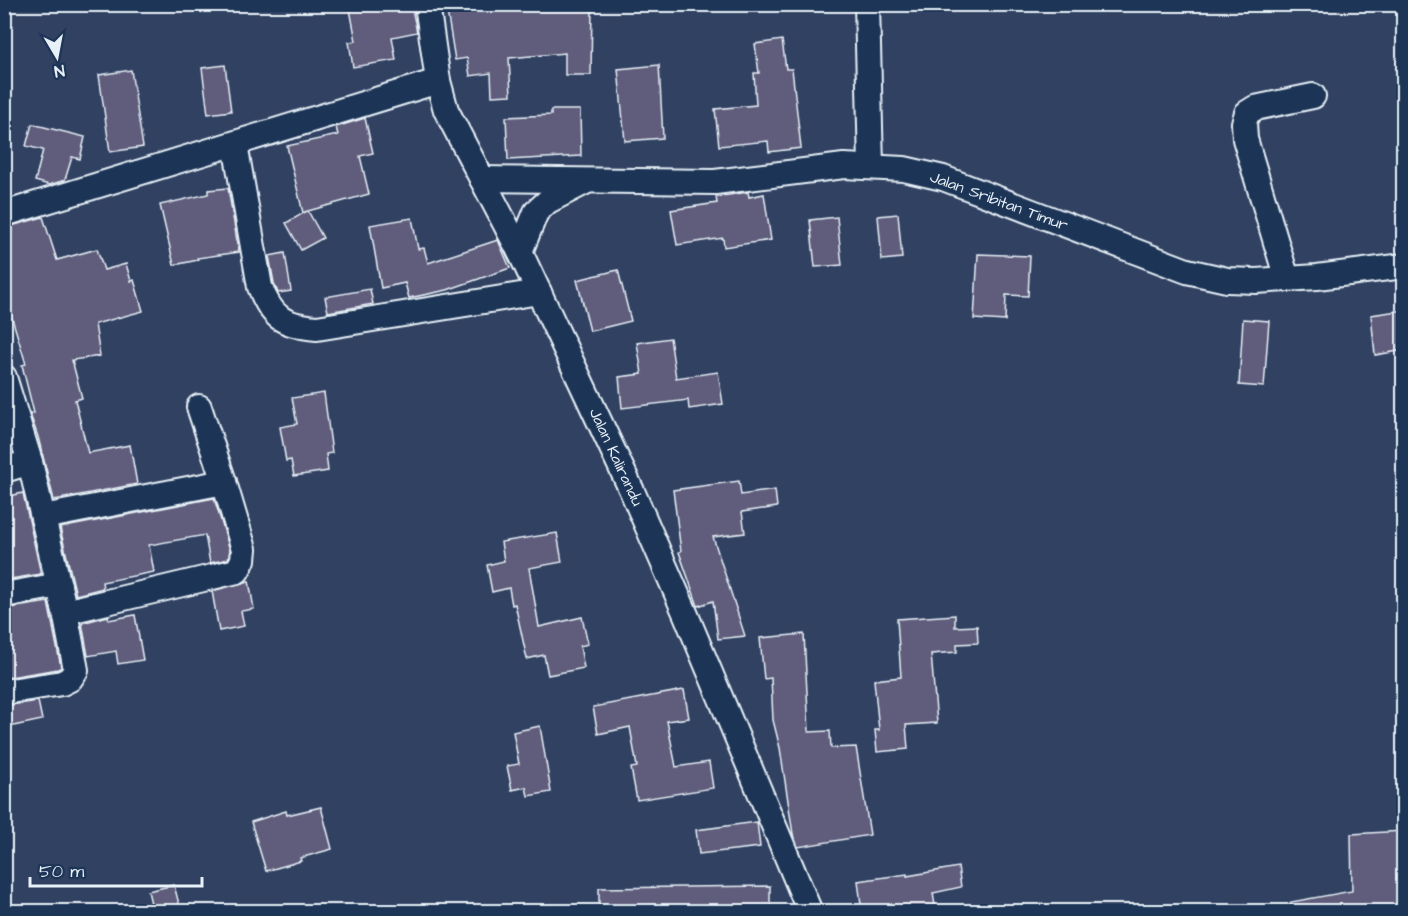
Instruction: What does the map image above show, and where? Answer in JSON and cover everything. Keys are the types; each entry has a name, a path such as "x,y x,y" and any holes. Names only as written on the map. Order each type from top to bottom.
{"street":[{"name":"Jalan Kalirandu","path":"427,4 438,81 446,110 520,252 632,491 687,615 810,912"},
{"path":"867,4 871,167"},
{"path":"4,214 438,81"},
{"path":"1287,279 1245,139 1245,123 1247,113 1256,108 1313,96"},
{"path":"235,144 260,287 267,304 279,318 297,326 317,328 539,292"},
{"name":"Jalan Sribitan Timur","path":"482,179 715,182 844,166 904,169 943,178 1187,271 1227,280 1317,277 1404,266"},
{"name":"Jalan Sribitan Timur","path":"520,252 536,212 548,201 587,181"},
{"path":"4,692 70,680 76,670 44,517 5,380"},
{"path":"65,612 237,571 243,560 244,549 199,407"},
{"path":"4,470 30,462"},
{"path":"44,517 224,482"},
{"path":"4,595 59,585"}],"building":[{"path":"349,4 411,4 417,32 392,37 396,60 353,67 349,42 356,41"},
{"path":"448,4 478,4 478,7 506,4 556,4 557,7 592,7 591,75 565,75 565,53 509,58 511,95 492,96 491,73 470,76 467,58 455,60"},
{"path":"782,40 786,69 792,69 801,148 769,152 768,141 719,146 715,109 756,105 754,73 759,73 755,44"},
{"path":"225,65 231,111 208,114 202,68"},
{"path":"659,65 663,138 625,141 618,69"},
{"path":"131,70 143,147 110,152 99,75"},
{"path":"551,110 580,110 581,156 508,160 506,117 551,115"},
{"path":"365,118 373,153 360,156 369,194 308,211 323,238 301,250 286,223 307,211 303,213 287,146 338,135 336,127"},
{"path":"32,124 85,137 80,159 72,157 65,180 49,185 35,181 43,150 26,146"},
{"path":"228,188 239,252 197,258 198,260 174,265 160,205 208,194 208,190"},
{"path":"748,192 749,197 764,194 771,240 724,247 723,238 677,245 671,210 717,203 716,197"},
{"path":"898,214 902,258 882,260 878,216"},
{"path":"43,217 57,260 97,249 104,270 126,264 131,281 134,280 143,311 95,324 100,356 72,360 82,398 75,400 88,453 130,445 137,484 54,500 30,414 34,413 22,365 26,364 4,292 4,285 11,283 4,263 4,228"},
{"path":"837,217 842,265 815,267 810,220"},
{"path":"412,218 418,249 424,248 428,263 498,240 510,268 447,290 409,298 405,283 381,288 370,225"},
{"path":"285,253 291,291 278,293 269,256"},
{"path":"978,254 1030,256 1028,296 1006,295 1005,321 974,319"},
{"path":"618,270 631,321 590,331 577,280"},
{"path":"370,289 373,304 328,312 325,297"},
{"path":"1404,310 1404,350 1375,355 1371,315"},
{"path":"1243,319 1269,321 1264,387 1239,385"},
{"path":"670,338 676,378 718,372 723,404 689,409 688,400 622,408 619,377 642,374 637,343"},
{"path":"324,393 332,453 326,454 328,471 294,476 291,460 286,461 280,427 297,424 292,398"},
{"path":"739,481 741,495 775,490 777,507 742,512 745,533 713,537 745,636 718,639 713,601 698,606 679,552 681,551 673,490"},
{"path":"23,493 41,574 4,580 4,497"},
{"path":"214,498 230,550 228,559 210,563 205,535 149,545 154,572 102,582 103,588 76,595 60,528"},
{"path":"557,533 562,562 529,568 539,627 582,617 588,644 580,646 584,668 548,675 544,655 527,659 515,604 512,605 509,588 492,592 487,565 504,561 501,542"},
{"path":"249,581 254,609 241,611 244,626 219,631 212,591"},
{"path":"48,602 61,667 4,678 4,609"},
{"path":"135,615 143,660 118,664 116,651 88,656 82,623 108,616 109,620"},
{"path":"955,615 955,627 977,626 978,643 957,644 957,652 931,654 937,723 906,725 908,749 877,752 875,730 879,730 874,680 901,677 897,619"},
{"path":"804,634 809,732 830,731 831,748 856,747 870,835 798,847 793,834 780,748 773,720 771,678 764,679 760,638"},
{"path":"684,690 689,718 667,721 676,767 709,762 713,788 637,800 631,768 637,767 630,727 598,734 593,707"},
{"path":"38,701 42,720 4,728 4,706"},
{"path":"540,726 551,792 528,796 526,787 512,790 507,766 519,764 513,732"},
{"path":"321,807 332,849 266,871 251,822 286,811 287,815"},
{"path":"757,822 760,847 699,854 696,830"},
{"path":"1404,831 1404,907 1380,912 1292,912 1291,902 1352,891 1351,834"},
{"path":"958,867 961,887 933,893 936,912 862,912 858,881 907,874 907,876"},
{"path":"174,885 181,912 153,912 148,891"},
{"path":"770,886 770,912 599,912 599,888"}]}
